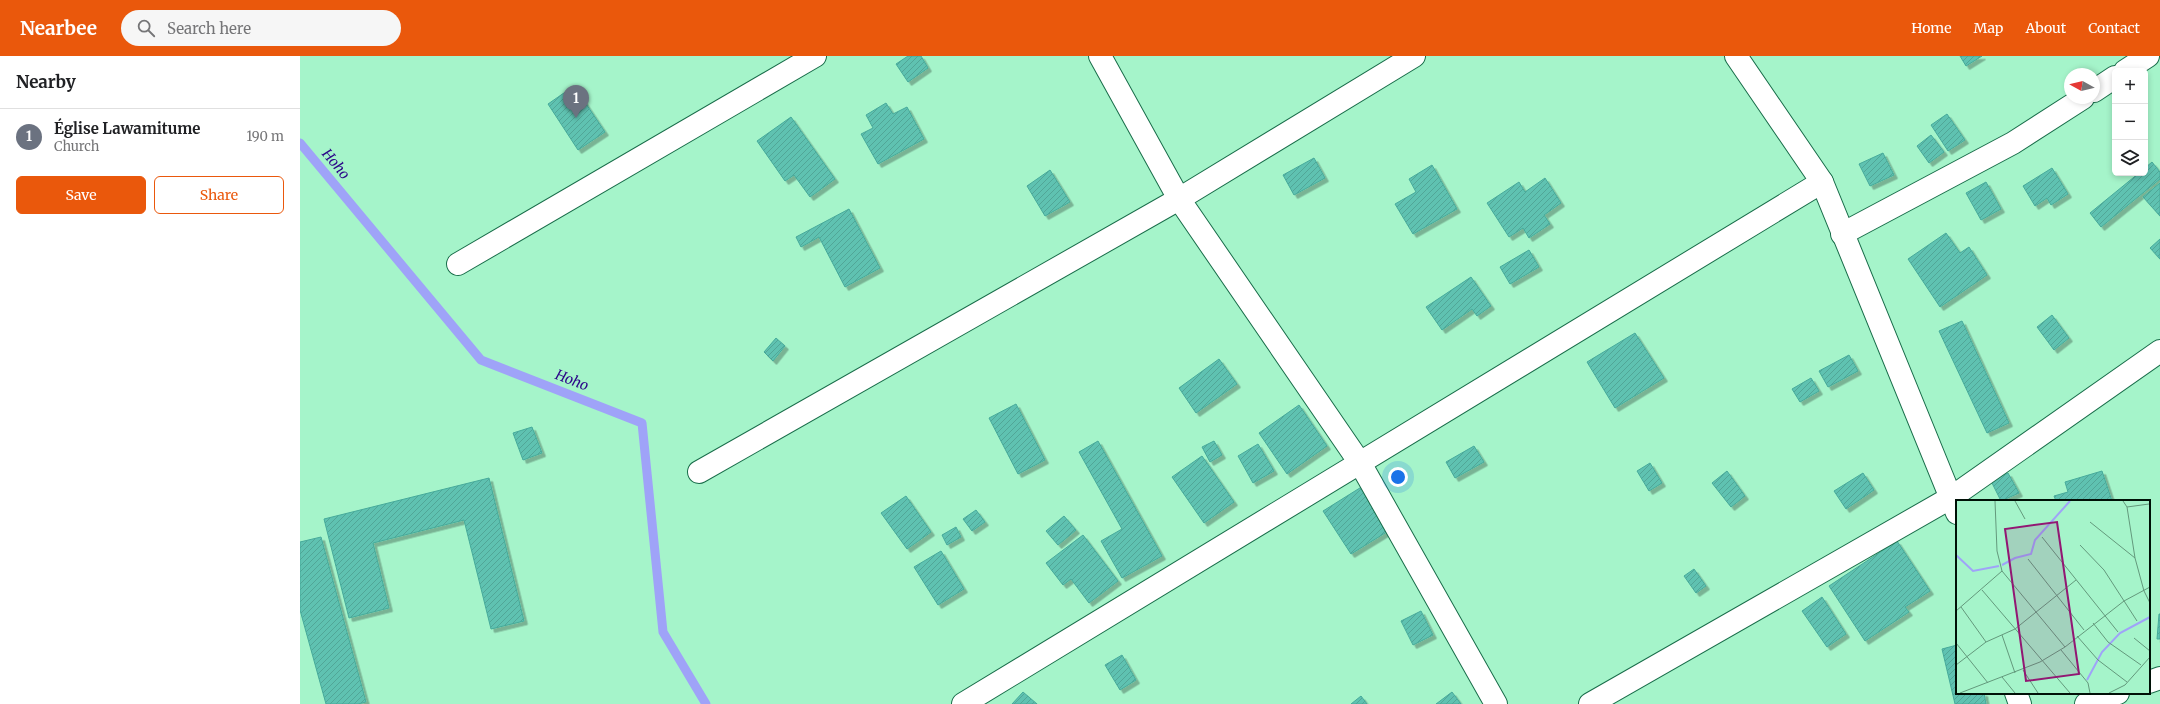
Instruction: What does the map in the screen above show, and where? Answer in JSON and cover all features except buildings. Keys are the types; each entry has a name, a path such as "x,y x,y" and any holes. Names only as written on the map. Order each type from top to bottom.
{"street":[{"path":"458,264 815,56"},
{"path":"1100,56 1179,199 1360,463 1496,704"},
{"path":"699,472 1179,199 1414,56"},
{"path":"1590,704 1954,505 1822,182 1736,56"},
{"path":"2130,68 2148,56"},
{"path":"2100,87 2112,79"},
{"path":"1842,234 2013,143 2074,104"},
{"path":"963,704 1822,182"},
{"path":"1961,500 2160,351"},
{"path":"2150,682 2160,678"},
{"path":"2016,694 2020,704"},
{"path":"2086,704 2115,694"}],"waterway":[{"name":"Hoho","path":"300,143 481,360 642,423 663,632 706,704"}],"place":[{"name":"Église Lawamitume","path":"576,118"}]}
